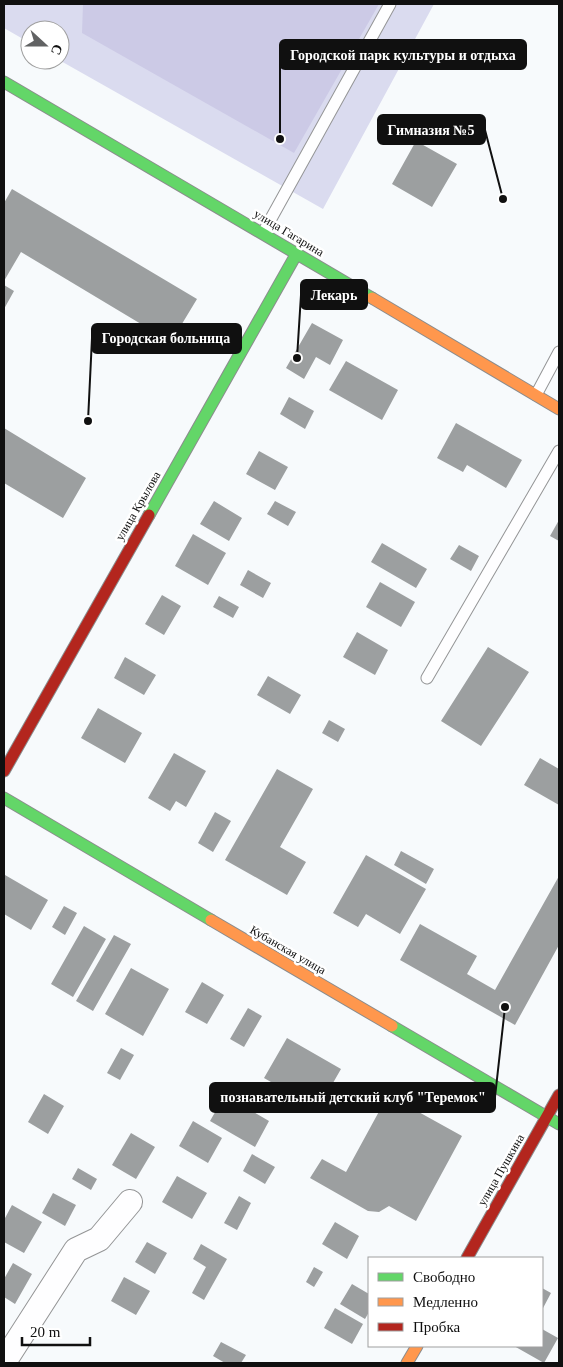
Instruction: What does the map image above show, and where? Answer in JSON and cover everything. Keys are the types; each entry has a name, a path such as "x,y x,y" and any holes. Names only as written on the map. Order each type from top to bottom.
{"street":[{"name":"улица Гагарина","path":"4,82 559,409"},
{"name":"улица Крылова","path":"4,771 297,253"},
{"name":"Кубанская улица","path":"4,798 559,1124"},
{"name":"улица Пушкина","path":"468,1257 559,1095"},
{"path":"4,1362 76,1250 99,1239 130,1202"},
{"path":"407,1363 416,1347"}],"lane":[{"path":"262,233 390,4"},
{"path":"536,395 559,352"},
{"path":"427,678 559,452"}],"shaded area":[{"path":"4,4 434,4 323,209 70,66 70,20 20,20 20,37 4,28"},
{"path":"83,4 379,4 294,153 82,33"}],"building":[{"path":"416,141 457,164 432,207 392,184"},
{"path":"12,189 197,299 171,342 21,252 4,281 4,203"},
{"path":"4,285 14,291 4,309"},
{"path":"312,323 343,340 330,365 316,357 304,379 286,368"},
{"path":"346,361 398,390 382,420 329,390"},
{"path":"289,397 314,411 305,429 280,414"},
{"path":"456,423 522,460 506,488 467,465 463,472 437,458"},
{"path":"4,428 86,478 63,518 4,483"},
{"path":"259,451 288,467 275,490 246,474"},
{"path":"214,501 242,518 229,541 200,524"},
{"path":"275,501 296,512 288,526 267,514"},
{"path":"559,520 559,541 550,536"},
{"path":"193,534 226,553 208,585 175,566"},
{"path":"382,543 427,569 416,588 371,562"},
{"path":"459,545 479,556 471,571 450,559"},
{"path":"248,570 271,583 263,598 240,585"},
{"path":"380,582 415,602 401,627 366,607"},
{"path":"162,595 181,606 164,635 145,624"},
{"path":"219,596 239,607 233,618 213,607"},
{"path":"357,632 388,650 375,675 343,657"},
{"path":"488,647 529,672 481,746 441,721"},
{"path":"125,657 156,675 144,695 114,678"},
{"path":"268,676 301,695 290,714 257,695"},
{"path":"98,708 142,733 125,763 81,738"},
{"path":"329,720 345,729 338,742 322,733"},
{"path":"174,753 206,771 186,807 176,801 170,811 148,798"},
{"path":"540,758 559,769 559,805 524,785"},
{"path":"277,769 313,789 280,847 306,862 287,895 225,860"},
{"path":"215,812 231,821 213,852 198,843"},
{"path":"401,851 434,869 426,884 394,865"},
{"path":"366,855 426,889 400,934 366,914 358,927 333,913"},
{"path":"5,875 48,900 31,930 4,914"},
{"path":"559,876 559,945 515,1025 400,960 420,924 477,956 467,974 495,990"},
{"path":"64,906 77,913 65,935 52,927"},
{"path":"84,926 106,939 73,997 51,984"},
{"path":"114,935 131,944 93,1011 76,1001"},
{"path":"131,968 169,989 143,1036 105,1014"},
{"path":"202,982 224,995 207,1024 185,1012"},
{"path":"248,1008 262,1016 244,1047 230,1039"},
{"path":"287,1038 341,1069 318,1109 264,1078"},
{"path":"121,1048 134,1055 120,1080 107,1073"},
{"path":"44,1094 64,1106 48,1134 28,1122"},
{"path":"225,1095 269,1121 255,1147 210,1121"},
{"path":"388,1095 462,1136 416,1221 389,1206 379,1212 368,1211 310,1178 322,1159 346,1172"},
{"path":"193,1121 222,1138 208,1163 179,1146"},
{"path":"131,1133 155,1147 136,1179 112,1165"},
{"path":"252,1154 275,1167 265,1184 243,1171"},
{"path":"78,1168 97,1179 91,1190 72,1179"},
{"path":"177,1176 207,1193 192,1219 162,1202"},
{"path":"53,1193 76,1205 65,1226 42,1213"},
{"path":"239,1196 251,1203 237,1230 224,1223"},
{"path":"12,1205 42,1222 24,1253 4,1242 4,1220"},
{"path":"335,1222 359,1236 347,1259 322,1244"},
{"path":"147,1242 167,1253 155,1274 135,1262"},
{"path":"201,1244 227,1259 204,1300 192,1293 206,1267 193,1259"},
{"path":"13,1263 32,1274 15,1304 4,1297 4,1279"},
{"path":"314,1267 323,1272 314,1287 306,1282"},
{"path":"124,1277 150,1291 136,1315 111,1301"},
{"path":"352,1284 368,1293 368,1314 365,1319 340,1304"},
{"path":"543,1289 551,1293 543,1308"},
{"path":"335,1308 363,1324 352,1344 324,1328"},
{"path":"543,1330 558,1338 544,1363 516,1347 543,1347"},
{"path":"221,1342 246,1355 241,1363 225,1363 213,1356"}],"traffic: fast":[{"path":"4,82 372,298"},
{"path":"149,515 297,253"},
{"path":"4,798 211,920"},
{"path":"392,1026 559,1124"}],"traffic: slow":[{"path":"372,298 559,409"},
{"path":"211,920 392,1026"},
{"path":"407,1363 416,1347"}],"traffic: jam":[{"path":"4,771 149,515"},
{"path":"468,1257 559,1095"}],"place":[{"name":"Городской парк культуры и отдыха","path":"280,139"},
{"name":"Гимназия №5","path":"503,199"},
{"name":"Лекарь","path":"297,358"},
{"name":"Городская больница","path":"88,421"},
{"name":"познавательный детский клуб \"Теремок\"","path":"505,1007"}]}
